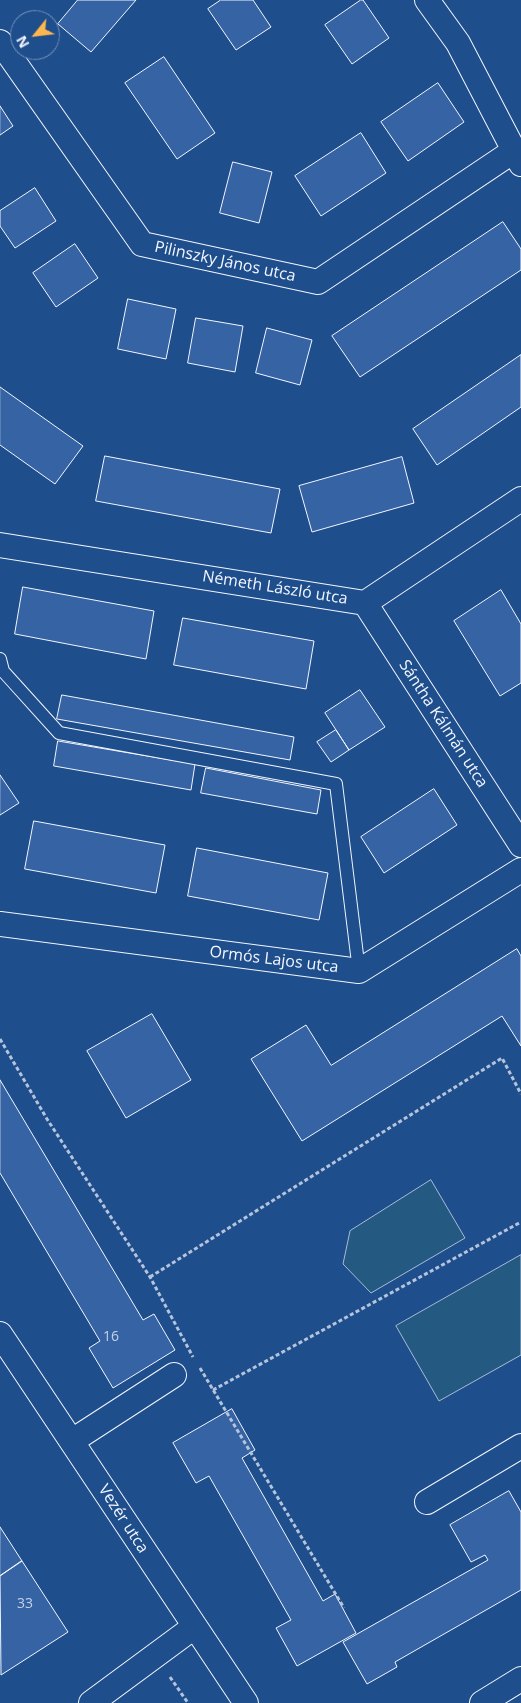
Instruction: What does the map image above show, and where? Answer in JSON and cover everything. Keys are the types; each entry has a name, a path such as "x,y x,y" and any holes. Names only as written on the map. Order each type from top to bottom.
{"street":[{"path":"427,0 458,43 518,157"},
{"name":"Pilinszky János utca","path":"0,42 142,244 318,282 518,157"},
{"name":"Németh László utca","path":"0,545 365,602 521,499"},
{"name":"Sántha Kálmán utca","path":"365,602 521,845"},
{"name":"Ormós Lajos utca","path":"0,924 359,971 521,870"},
{"name":"Vezér utca","path":"0,1334 246,1703"},
{"path":"72,1441 174,1375"},
{"path":"427,1502 518,1455"},
{"path":"91,1703 194,1626"},
{"path":"482,1703 521,1679"}],"lane":[{"path":"0,659 3,670 59,733 336,784 359,971"}],"path":[{"path":"0,1039 47,1118 150,1277 195,1361 344,1608"},
{"path":"150,1277 502,1058 521,1094"},
{"path":"213,1390 521,1222"},
{"path":"155,1656 188,1703"}],"shaded area":[{"path":"431,1180 465,1238 371,1293 343,1264 350,1231"},
{"path":"521,1255 521,1355 439,1401 396,1326"}],"building":[{"path":"78,0 136,0 91,52 60,26 60,22"},
{"path":"221,0 253,0 271,27 236,50 208,9"},
{"path":"363,0 389,38 352,64 325,25"},
{"path":"164,57 215,133 177,159 125,83"},
{"path":"438,83 464,122 408,161 381,122"},
{"path":"0,106 13,126 0,135"},
{"path":"361,133 386,173 321,216 295,176"},
{"path":"233,162 272,172 259,223 220,213"},
{"path":"35,188 56,221 15,248 0,226 0,211"},
{"path":"503,222 521,249 521,270 360,377 332,336"},
{"path":"75,244 98,278 56,307 33,273"},
{"path":"128,299 176,309 166,359 118,349"},
{"path":"196,318 243,326 235,372 188,363"},
{"path":"267,328 312,340 300,385 256,373"},
{"path":"521,355 521,407 437,465 413,429"},
{"path":"0,387 83,446 55,484 0,445"},
{"path":"105,456 280,489 271,533 96,501"},
{"path":"402,457 414,503 312,532 299,486"},
{"path":"23,587 154,611 146,659 15,634"},
{"path":"501,590 521,624 521,683 500,696 454,621"},
{"path":"183,618 314,641 306,689 174,665"},
{"path":"360,690 385,727 349,750 325,713"},
{"path":"62,695 294,737 290,760 57,719"},
{"path":"336,730 349,750 331,762 317,742"},
{"path":"58,741 195,764 191,790 54,766"},
{"path":"206,768 321,790 317,814 201,793"},
{"path":"0,775 19,803 0,815"},
{"path":"434,789 457,825 384,873 361,837"},
{"path":"34,821 165,845 156,893 25,869"},
{"path":"197,848 328,873 319,920 188,896"},
{"path":"517,949 521,956 521,1046 502,1016 302,1141 251,1059 306,1025 331,1065"},
{"path":"152,1014 191,1080 126,1118 87,1051"},
{"path":"0,1080 143,1320 154,1314 175,1350 113,1388 89,1348 100,1341 0,1173"},
{"path":"232,1409 255,1450 242,1458 323,1601 335,1594 356,1633 297,1666 276,1628 291,1620 209,1476 196,1483 173,1443"},
{"path":"509,1491 521,1512 521,1590 395,1662 397,1667 367,1684 343,1642 488,1560 485,1555 471,1562 450,1525"},
{"path":"0,1527 22,1561 0,1576"},
{"path":"22,1561 68,1632 1,1675 0,1576"}]}
